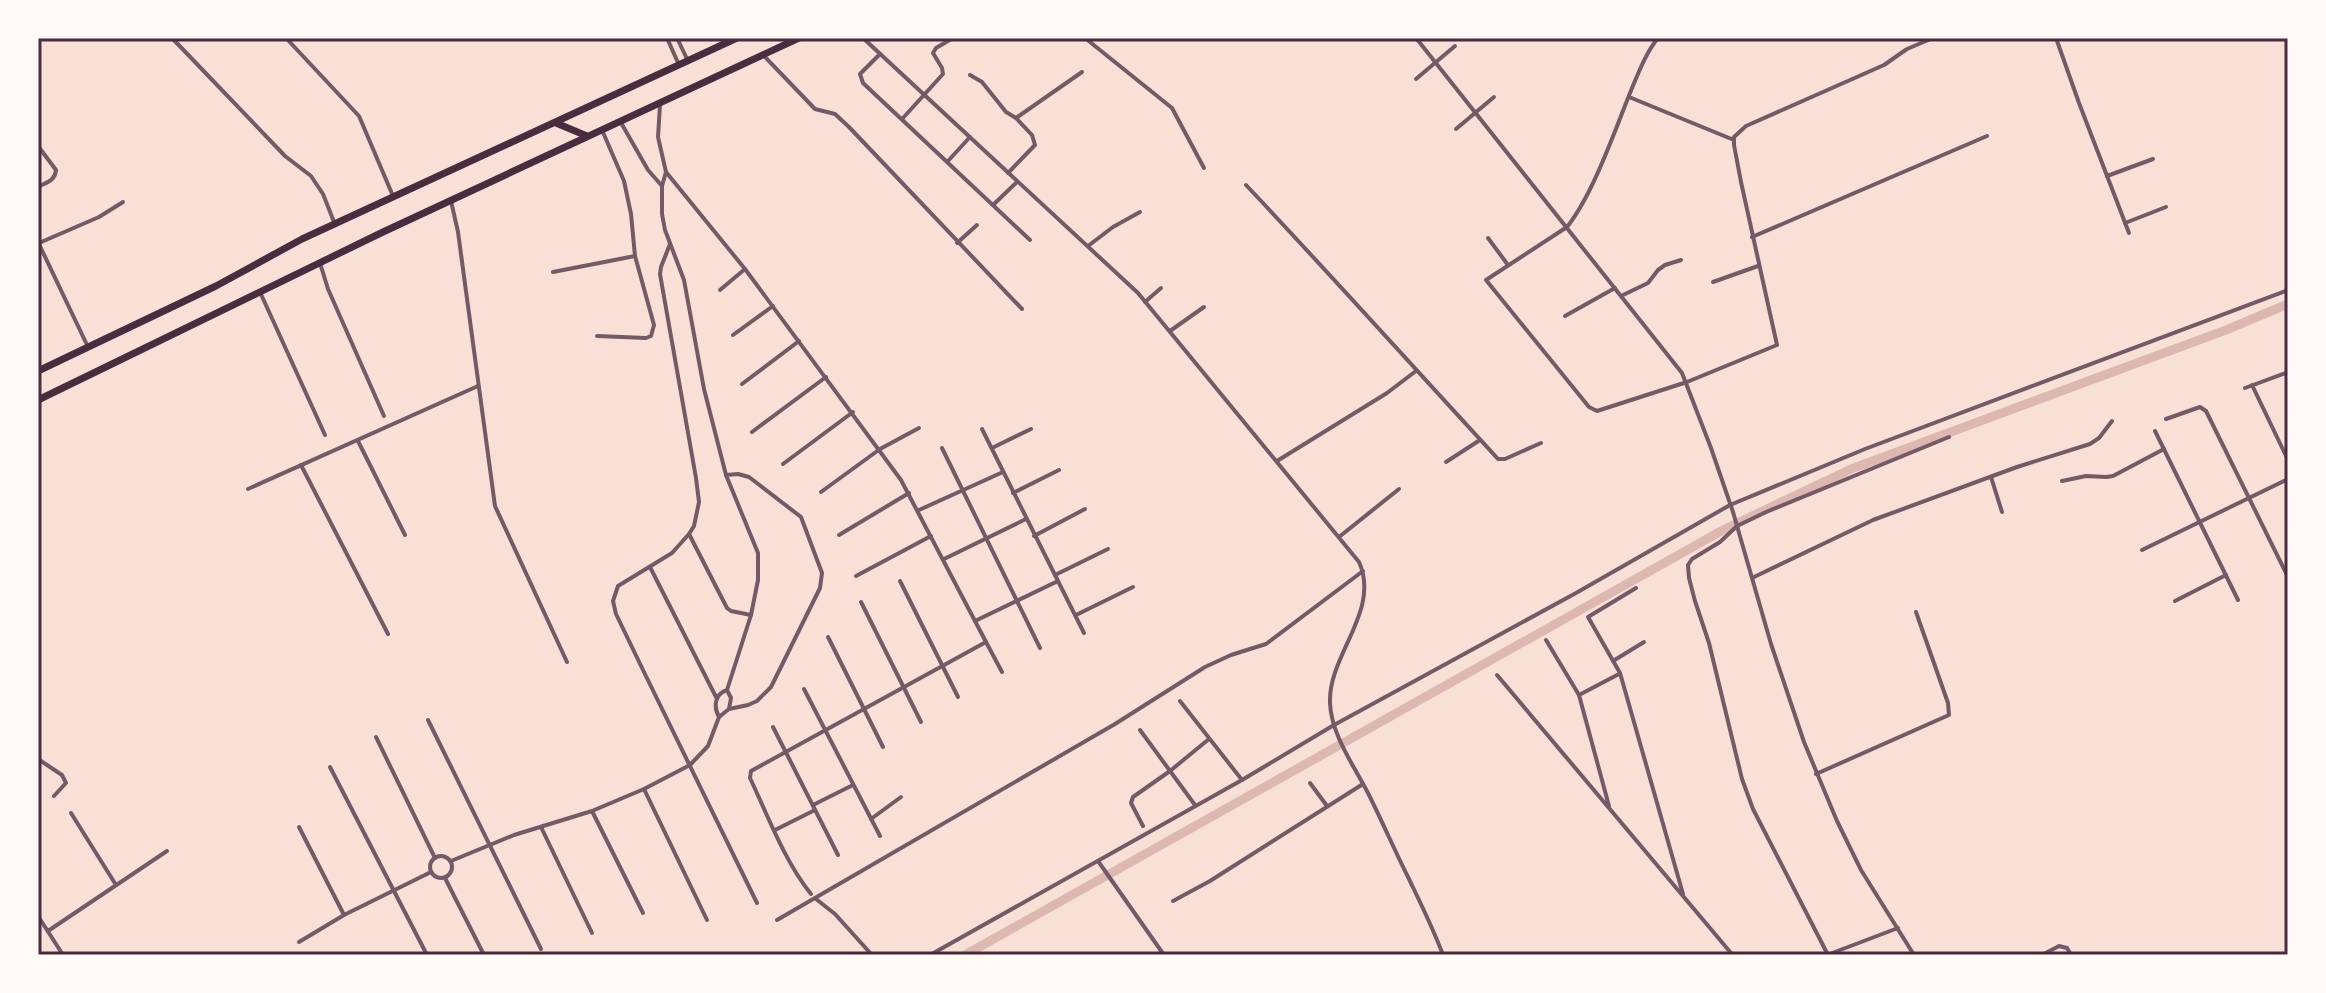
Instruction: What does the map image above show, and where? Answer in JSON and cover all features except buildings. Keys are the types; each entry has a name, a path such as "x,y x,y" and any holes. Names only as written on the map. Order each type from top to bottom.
{"main road":[{"path":"38,371 216,286 302,239 737,38"},
{"path":"38,400 320,262 799,38"},
{"path":"555,122 587,136"}],"street":[{"path":"172,38 285,156 311,176 323,194 335,224"},
{"path":"286,38 359,116 393,198"},
{"path":"667,38 679,65"},
{"path":"677,38 688,61"},
{"path":"863,38 1145,302 1354,555 1363,571 1365,585 1362,605 1330,692 1331,712 1338,734 1443,955"},
{"path":"902,119 943,71 933,51 953,38"},
{"path":"1085,38 1172,108 1204,168"},
{"path":"1416,38 1687,382 1733,512 1787,695 1816,774 1861,870 1914,955"},
{"path":"1658,38 1645,56 1579,210 1567,227 1486,280 1593,411 1687,382 1777,345 1734,140 1738,132 1884,65 1907,49 1933,38"},
{"path":"2056,38 2129,233"},
{"path":"2285,38 2288,44"},
{"path":"1416,79 1455,46"},
{"path":"880,54 863,70 860,78 1030,240"},
{"path":"763,55 815,109 835,114 1022,309"},
{"path":"1016,118 1082,72"},
{"path":"970,75 982,82 1006,112 1032,135 1035,145 1008,173"},
{"path":"1456,129 1494,97"},
{"path":"1628,97 1734,140"},
{"path":"660,102 658,137 666,172 745,269 880,449 919,510 1002,672"},
{"path":"620,121 648,170 662,186"},
{"path":"597,336 640,339 651,336 654,331 635,256 624,181 602,130"},
{"path":"1752,237 1987,136"},
{"path":"948,161 970,137"},
{"path":"38,146 56,170 56,176 38,187"},
{"path":"2107,176 2153,159"},
{"path":"666,172 662,186 662,214 684,280 704,389 726,475 758,553 758,580 751,615 727,690 731,698 729,709"},
{"path":"994,204 1017,182"},
{"path":"1246,185 1501,460 1541,443"},
{"path":"451,201 458,232 495,506 567,662"},
{"path":"88,347 38,242 99,217 123,202"},
{"path":"2125,223 2166,207"},
{"path":"1088,246 1140,212"},
{"path":"957,243 977,225"},
{"path":"1488,238 1508,265"},
{"path":"670,244 660,274 699,502 689,534 672,553 618,586 614,594 614,607 757,903"},
{"path":"553,272 635,256"},
{"path":"1621,296 1648,283 1665,265 1681,260"},
{"path":"320,262 328,289 384,416"},
{"path":"1713,282 1758,266"},
{"path":"720,290 745,269"},
{"path":"1145,302 1161,288"},
{"path":"1565,316 1615,288"},
{"path":"930,955 1730,505 1865,449 2288,290"},
{"path":"260,291 325,435"},
{"path":"733,335 773,306"},
{"path":"1170,332 1204,307"},
{"path":"742,384 799,341"},
{"path":"1277,461 1387,393 1416,371"},
{"path":"2245,388 2288,372"},
{"path":"752,432 826,377"},
{"path":"2252,385 2288,460"},
{"path":"248,489 478,386"},
{"path":"2166,419 2200,407 2206,411 2288,577"},
{"path":"783,464 853,412"},
{"path":"1752,578 1873,520 2090,444 2112,421"},
{"path":"821,492 880,449 919,428"},
{"path":"982,429 1084,633"},
{"path":"992,448 1031,429"},
{"path":"2155,431 2238,600"},
{"path":"1898,928 1830,954 1749,799 1688,565 1692,559 1720,542 1736,525 1949,437"},
{"path":"357,439 405,535"},
{"path":"1446,462 1480,440"},
{"path":"942,448 1040,648"},
{"path":"2062,481 2086,476 2113,476 2164,449"},
{"path":"301,465 388,634"},
{"path":"1013,493 1059,470"},
{"path":"919,510 1003,472"},
{"path":"451,861 592,811 690,765 708,746 719,717 729,709 757,701 771,687 820,588 822,577 801,517 749,477 726,475"},
{"path":"1991,477 2002,512"},
{"path":"2142,550 2288,479"},
{"path":"1339,537 1399,489"},
{"path":"839,535 909,493"},
{"path":"1034,536 1085,509"},
{"path":"944,559 1026,519"},
{"path":"689,534 727,608 751,615"},
{"path":"856,576 931,536"},
{"path":"975,621 1108,549"},
{"path":"650,567 717,698"},
{"path":"777,920 1115,724 1205,667 1266,644 1363,571"},
{"path":"2175,601 2226,575"},
{"path":"900,581 958,697"},
{"path":"1076,615 1133,587"},
{"path":"1636,588 1588,617 1620,673 1683,896"},
{"path":"861,602 921,722"},
{"path":"1816,774 1949,715 1948,703 1916,612"},
{"path":"828,637 883,747"},
{"path":"1546,640 1579,695 1609,808"},
{"path":"811,894 796,874 750,775 751,771 986,642"},
{"path":"1613,661 1644,642"},
{"path":"1579,695 1620,673"},
{"path":"1497,675 1731,953 1729,955"},
{"path":"804,689 880,836"},
{"path":"719,717 715,709 717,698 727,690"},
{"path":"1180,701 1242,780"},
{"path":"428,720 541,949"},
{"path":"773,727 838,855"},
{"path":"1140,730 1195,805"},
{"path":"376,737 435,858"},
{"path":"1143,826 1131,803 1133,797 1209,739"},
{"path":"38,759 62,775 66,783 54,796"},
{"path":"330,767 427,955"},
{"path":"1310,783 1327,806"},
{"path":"1173,901 1363,784"},
{"path":"775,830 853,785"},
{"path":"644,789 707,920"},
{"path":"871,819 901,797"},
{"path":"592,811 643,913"},
{"path":"71,813 116,885"},
{"path":"299,827 344,915"},
{"path":"541,827 592,933"},
{"path":"48,931 167,851"},
{"path":"445,878 435,877 431,872 431,862 443,856 451,861"},
{"path":"445,878 452,871 451,861"},
{"path":"1098,861 1164,955"},
{"path":"299,942 344,915 431,872"},
{"path":"445,878 484,955"},
{"path":"816,899 835,914 872,955"},
{"path":"38,916 63,955"},
{"path":"2042,955 2059,946 2067,948 2071,955"}],"waterway":[{"path":"965,955 1723,530 1851,469 2226,330 2288,304"}]}
